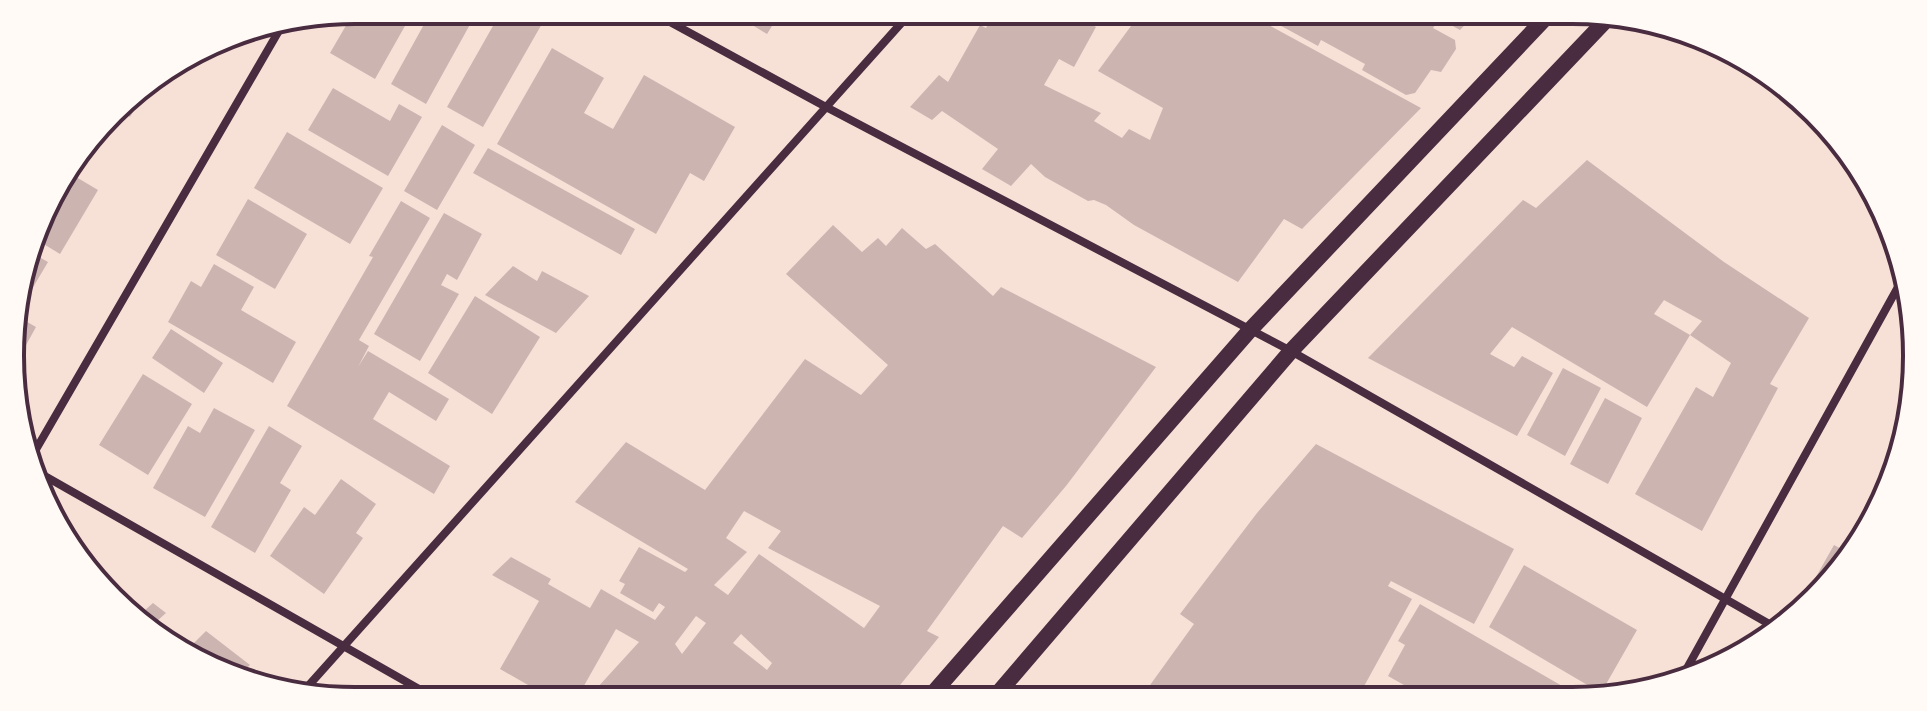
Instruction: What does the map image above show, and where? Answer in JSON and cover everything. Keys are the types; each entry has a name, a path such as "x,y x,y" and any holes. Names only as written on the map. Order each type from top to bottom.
{"main road":[{"path":"938,687 1250,330 1540,24"},
{"path":"1003,687 1291,351 1601,26"}],"street":[{"path":"674,24 1291,351 1767,623"},
{"path":"311,684 900,24"},
{"path":"37,447 277,33"},
{"path":"1689,665 1897,290"},
{"path":"47,477 416,687"}],"building":[{"path":"347,24 406,24 375,79 330,53"},
{"path":"424,24 470,24 426,104 391,84"},
{"path":"494,24 542,24 483,127 447,107"},
{"path":"751,24 773,24 767,34"},
{"path":"988,24 1091,24 1096,27 1074,67 1059,59 1044,85 1101,113 1094,121 1122,138 1129,129 1150,140 1163,108 1098,71 1131,26 1128,24 1267,24 1421,108 1302,229 1284,219 1238,282 1134,225 1106,205 1088,201 1045,177 1031,164 1011,186 982,169 998,149 942,111 932,120 910,107 939,75 948,82 980,25 986,28"},
{"path":"1278,24 1436,24 1433,28 1455,40 1456,49 1441,72 1431,70 1415,93 1406,95 1362,70 1365,64 1321,40 1318,46"},
{"path":"1449,24 1466,24 1460,30"},
{"path":"552,48 604,78 584,113 613,129 644,75 735,127 704,181 690,173 656,234 497,144"},
{"path":"333,88 390,121 399,104 422,117 388,176 308,130"},
{"path":"442,125 475,145 437,210 404,191"},
{"path":"287,132 383,188 350,244 254,188"},
{"path":"488,148 635,229 621,255 473,173"},
{"path":"1587,160 1724,262 1809,318 1770,384 1778,388 1702,531 1635,494 1696,387 1713,397 1731,363 1690,335 1647,407 1512,327 1490,354 1514,367 1522,356 1553,373 1517,436 1368,358 1523,200 1536,208","holes":["1664,300 1702,321 1690,335 1654,314"]},
{"path":"76,177 98,190 60,254 44,244 58,209"},
{"path":"248,199 307,234 275,289 216,255"},
{"path":"401,201 430,218 359,340 369,346 358,367 368,351 449,399 436,421 389,392 373,419 450,466 434,494 287,406 373,257 369,256"},
{"path":"444,213 482,234 457,280 447,274 441,285 459,294 420,361 374,334"},
{"path":"833,225 862,252 878,238 886,246 902,228 926,249 935,244 993,296 1001,287 1156,367 1066,486 1022,538 1003,526 927,631 939,637 899,687 598,687 639,642 616,629 583,687 532,687 500,669 539,601 492,575 511,557 551,579 548,584 590,608 601,589 655,620 665,607 659,603 653,612 620,593 625,584 619,581 639,547 685,572 688,569 575,502 626,442 705,490 805,359 861,395 888,365 786,274","holes":["744,511 781,531 768,548 880,606 864,628 759,554 728,595 714,585 747,552 726,538","696,616 706,623 682,654 675,644","741,634 772,663 767,670 733,643"]},
{"path":"39,257 48,262 30,293"},
{"path":"214,264 254,287 241,310 296,342 273,383 168,322 191,281 201,287"},
{"path":"513,266 537,281 542,271 589,296 556,333 485,295"},
{"path":"475,296 540,337 492,414 428,373"},
{"path":"26,321 36,327 24,348"},
{"path":"171,329 223,363 204,393 152,358"},
{"path":"1563,368 1601,388 1565,456 1527,435"},
{"path":"143,374 192,404 148,475 99,445"},
{"path":"1605,398 1642,418 1608,484 1570,464"},
{"path":"214,408 255,430 205,517 153,488 188,426 200,433"},
{"path":"269,426 302,446 280,483 291,490 255,553 211,527"},
{"path":"1316,444 1514,549 1474,624 1391,581 1388,586 1412,599 1364,687 1149,687 1194,624 1180,614 1257,513"},
{"path":"341,479 376,504 356,533 363,538 324,594 270,556 304,507 315,515"},
{"path":"1834,545 1840,549 1821,574 1812,583"},
{"path":"1524,565 1637,630 1606,685 1589,686 1489,627"},
{"path":"153,603 166,613 157,621 144,611"},
{"path":"1420,604 1564,687 1408,687 1388,676 1405,645 1398,641"},
{"path":"206,631 250,665 247,668 229,662 193,644"}]}
